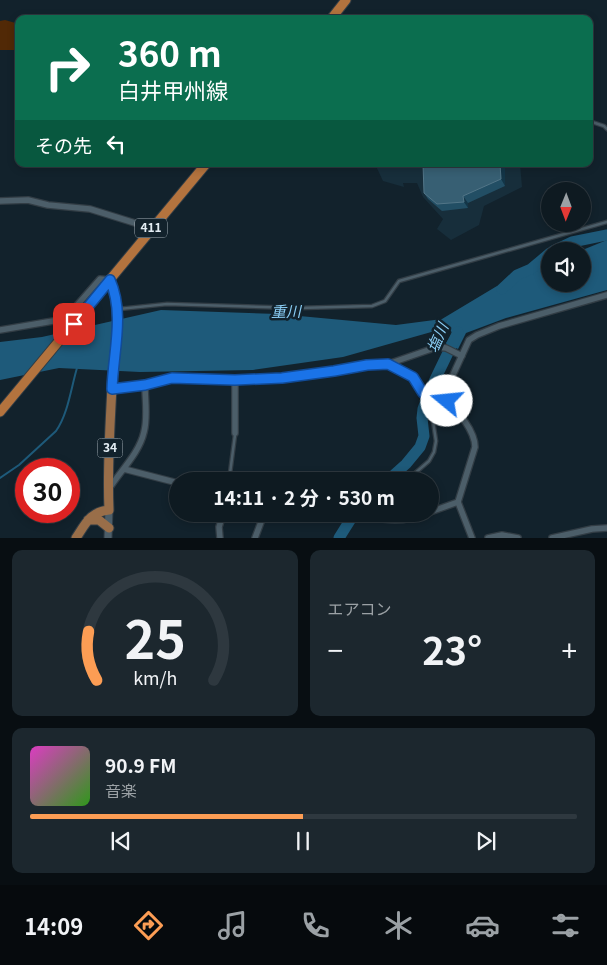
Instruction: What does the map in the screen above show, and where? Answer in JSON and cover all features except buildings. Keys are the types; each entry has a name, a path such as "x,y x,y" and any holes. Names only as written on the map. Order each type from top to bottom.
{"highway":[{"path":"334,15 346,0"},
{"name":"411","path":"0,412 203,167"}],"main road":[{"name":"34","path":"109,510 112,387 118,309 116,292 110,280"},
{"path":"76,538 88,520 98,511 109,510"},
{"path":"88,520 100,520 109,528"}],"street":[{"path":"0,201 28,200 48,205 90,209 151,228"},
{"path":"0,330 65,319 100,279 110,280"},
{"path":"447,401 452,387 452,378 469,340 476,335 498,326 607,295"},
{"path":"112,387 145,385 172,378 235,380 282,378 367,365 388,364 437,347 446,348 462,356"},
{"path":"388,364 413,377 423,393 440,403 447,401"},
{"path":"235,380 235,433"},
{"path":"108,490 124,469 144,433 146,417 145,385"},
{"path":"447,401 455,408 475,441 475,447 458,502 472,538"},
{"path":"124,469 169,480"},
{"path":"439,509 458,502"},
{"path":"108,538 109,510"},
{"path":"220,522 220,538"},
{"path":"255,538 261,522"},
{"path":"552,538 592,529 607,528"},
{"path":"488,538 502,535 518,538"}],"lane":[{"path":"593,122 607,129"},
{"path":"118,309 167,304 299,308 372,306 384,301 399,281 607,222"},
{"path":"416,472 429,461 434,452 436,441 433,421 440,403"},
{"path":"230,472 235,433"}],"shaded area":[{"path":"5,20 15,23 15,50 0,50 0,21"},
{"path":"376,167 520,167 522,187 484,206 479,225 451,240 437,229 443,219 423,197 417,183 403,183 404,187 383,181"}],"water":[{"path":"607,240 607,290 506,318 466,333 458,349 446,343 452,333 449,327 343,357 253,370 140,372 59,368 0,380 0,342 42,337 161,310 278,314 396,325 442,319 497,286 541,268 541,292 591,292 591,247"}],"waterway":[{"name":"重川","path":"572,242 607,235"},
{"name":"重川","path":"502,289 517,275 531,269 541,261"},
{"name":"塩川","path":"397,472 420,447 424,436 423,409 458,332"},
{"path":"0,478 19,465 56,431 66,409 77,368"},
{"name":"塩川","path":"339,538 349,522"}],"route":[{"path":"74,324 110,280 116,292 118,309 112,389 145,385 172,378 235,380 282,378 367,365 388,364 413,377 423,393 440,403 447,401"}]}
